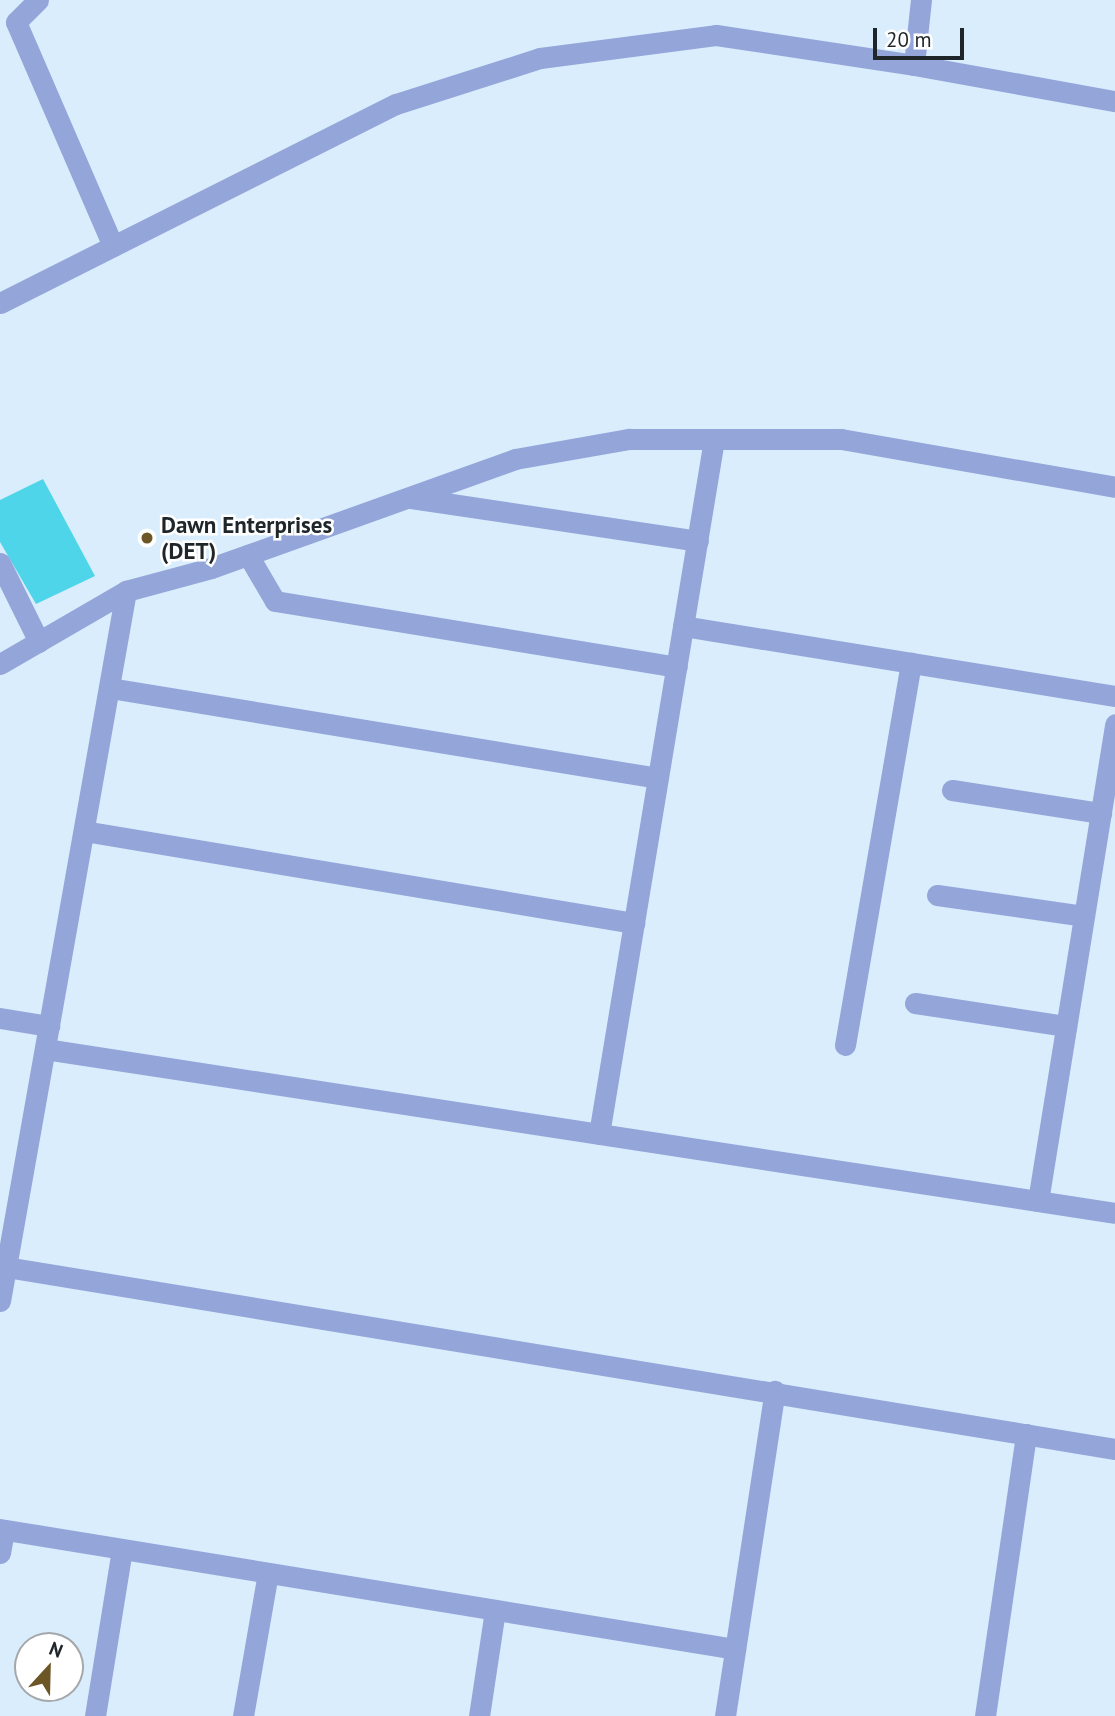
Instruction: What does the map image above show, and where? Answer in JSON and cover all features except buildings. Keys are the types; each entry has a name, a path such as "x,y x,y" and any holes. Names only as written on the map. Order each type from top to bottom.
{"street":[{"path":"38,0 16,22 113,246"},
{"path":"914,65 921,0"},
{"path":"0,303 396,104 540,58 716,35 914,65 1115,101"},
{"path":"0,664 126,592 248,555 515,459 629,439 841,439 1115,487"},
{"path":"599,1133 715,439"},
{"path":"408,498 698,541"},
{"path":"248,555 275,601 677,667"},
{"path":"0,563 39,642"},
{"path":"0,1301 126,592"},
{"path":"683,626 1115,696"},
{"path":"845,1045 911,663"},
{"path":"110,688 658,778"},
{"path":"1038,1201 1115,724"},
{"path":"951,790 1101,813"},
{"path":"84,831 634,923"},
{"path":"937,895 1084,916"},
{"path":"915,1003 1066,1026"},
{"path":"0,1018 49,1026"},
{"path":"45,1049 1115,1213"},
{"path":"6,1267 775,1391 1115,1449"},
{"path":"725,1716 775,1391"},
{"path":"985,1716 1026,1434"},
{"path":"0,1553 2,1530 736,1649"},
{"path":"95,1716 122,1549"},
{"path":"243,1716 268,1573"},
{"path":"479,1716 495,1610"}],"shaded area":[{"path":"0,0 1115,0 1115,1716 0,1716"}],"place":[{"name":"Dawn Enterprises (DET)","path":"147,538"}]}
